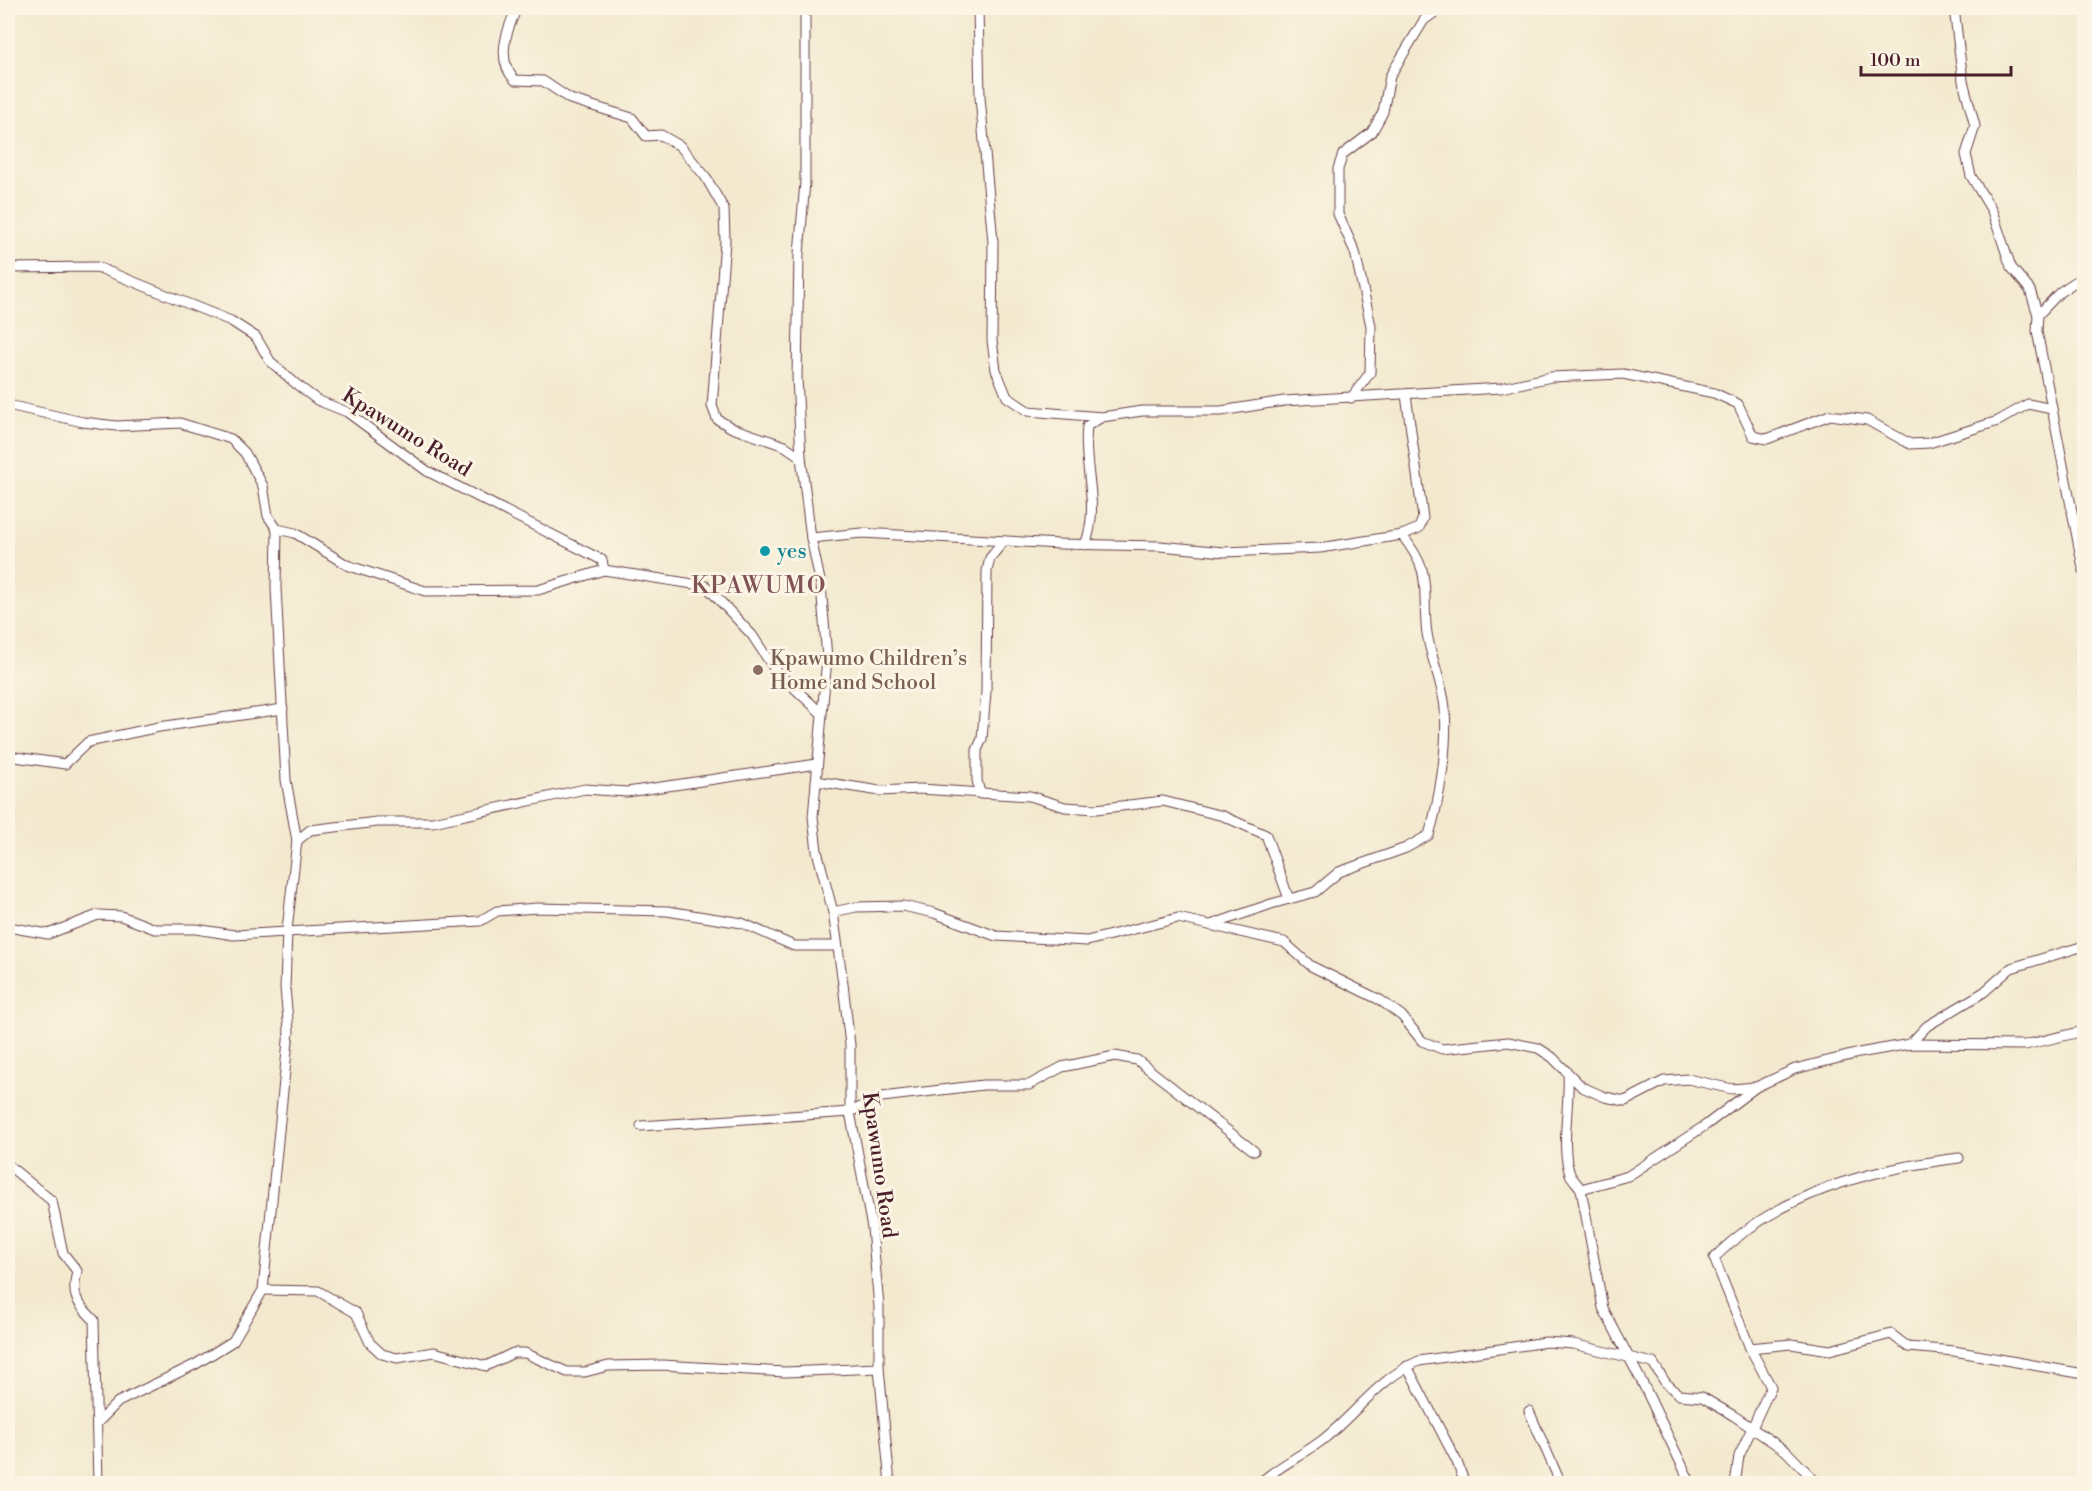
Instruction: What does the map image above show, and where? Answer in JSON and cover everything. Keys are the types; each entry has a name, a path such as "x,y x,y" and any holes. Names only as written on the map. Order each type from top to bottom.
{"street":[{"path":"517,8 508,27 504,57 508,73 515,80 543,81 570,99 632,118 646,136 661,135 680,146 705,176 724,209 725,241 712,406 717,419 732,428 785,446 801,456"},
{"name":"Kpawumo Road","path":"806,8 805,182 799,254 797,378 801,456 811,537 821,585 827,658 813,817 817,850 833,912 850,1045 850,1112 872,1228 879,1307 879,1368 890,1484"},
{"path":"978,8 980,97 993,242 992,341 996,370 1007,397 1028,411 1102,417 1142,411 1221,411 1284,401 1501,388 1551,377 1623,374 1714,393 1738,404 1753,436 1767,439 1830,415 1868,420 1910,444 1929,443 1998,421 2028,404 2052,409"},
{"path":"1351,398 1370,373 1371,326 1355,252 1338,214 1338,168 1343,154 1372,132 1383,112 1390,76 1424,20 1441,8"},
{"path":"1954,8 1963,81 1975,126 1966,153 1971,176 1992,212 2011,267 2030,290 2038,315 2037,331 2085,573"},
{"name":"Kpawumo Road","path":"8,268 97,267 231,321 256,337 270,361 317,399 347,412 427,471 602,560 604,570"},
{"path":"2038,315 2060,292 2085,276"},
{"path":"811,537 862,533 1004,541 1160,546 1224,552 1320,548 1402,535 1419,528 1423,518 1406,395"},
{"path":"8,405 83,422 116,426 180,423 231,439 245,453 258,478 268,516 277,529 276,588 286,780 297,841 287,930 285,988 289,1031 263,1290 233,1341 196,1364 118,1402 98,1422"},
{"path":"1085,544 1092,526 1085,441 1087,426 1102,417"},
{"path":"277,529 295,533 347,565 425,591 538,590 604,570 706,586 752,635 775,670 821,713"},
{"path":"1211,925 1315,892 1339,872 1406,848 1429,835 1437,808 1445,709 1426,626 1427,594 1420,559 1402,535"},
{"path":"980,794 977,780 977,750 982,739 986,692 987,571 990,558 1004,541"},
{"path":"8,756 65,764 88,742 159,727 283,709"},
{"path":"297,841 310,830 377,822 433,822 585,789 627,792 818,764"},
{"path":"816,781 880,791 920,789 1030,796 1065,807 1096,809 1163,801 1223,816 1266,835 1289,899"},
{"path":"833,912 856,907 903,906 934,913 996,936 1087,941 1178,918 1284,942 1311,966 1380,1000 1402,1016 1422,1041 1442,1049 1508,1042 1538,1048 1552,1057 1582,1087 1605,1097 1625,1101 1664,1081 1688,1079 1732,1089 1756,1087"},
{"path":"8,927 48,934 98,915 121,916 155,929 196,929 234,935 287,930 480,921 497,911 537,908 667,911 742,923 794,946 837,946"},
{"path":"1910,1044 1927,1026 1984,992 2011,968 2085,946"},
{"path":"1581,1189 1628,1176 1706,1125 1756,1087 1795,1069 1859,1053 1910,1044 2025,1045 2085,1031"},
{"path":"641,1126 850,1112 882,1097 983,1085 1029,1085 1062,1067 1115,1056 1137,1060 1254,1151"},
{"path":"1568,1075 1570,1099 1566,1139 1570,1174 1581,1189 1603,1308 1644,1386 1690,1484"},
{"path":"1735,1484 1739,1456 1750,1428 1771,1387 1750,1348 1714,1258 1738,1234 1816,1191 1870,1174 1914,1164 1959,1158"},
{"path":"8,1165 52,1201 63,1253 77,1271 73,1290 79,1305 94,1320 98,1484"},
{"path":"263,1290 318,1291 356,1313 370,1342 382,1354 398,1358 434,1352 486,1366 513,1353 525,1353 567,1372 585,1372 608,1366 662,1365 785,1372 879,1368"},
{"path":"1750,1348 1791,1344 1830,1350 1891,1334 1908,1347 1954,1351 2085,1374"},
{"path":"1259,1484 1272,1471 1324,1439 1374,1391 1407,1366 1419,1361 1546,1342 1573,1344 1653,1363 1665,1382 1679,1395 1702,1397 1786,1451 1818,1484"},
{"path":"1407,1366 1457,1462 1465,1484"},
{"path":"1529,1411 1561,1484"}],"place":[{"name":"yes","path":"765,551"},
{"name":"Kpawumo Children’s Home and School","path":"758,670"}],"district":[{"name":"KPAWUMO","path":"759,585"}]}
